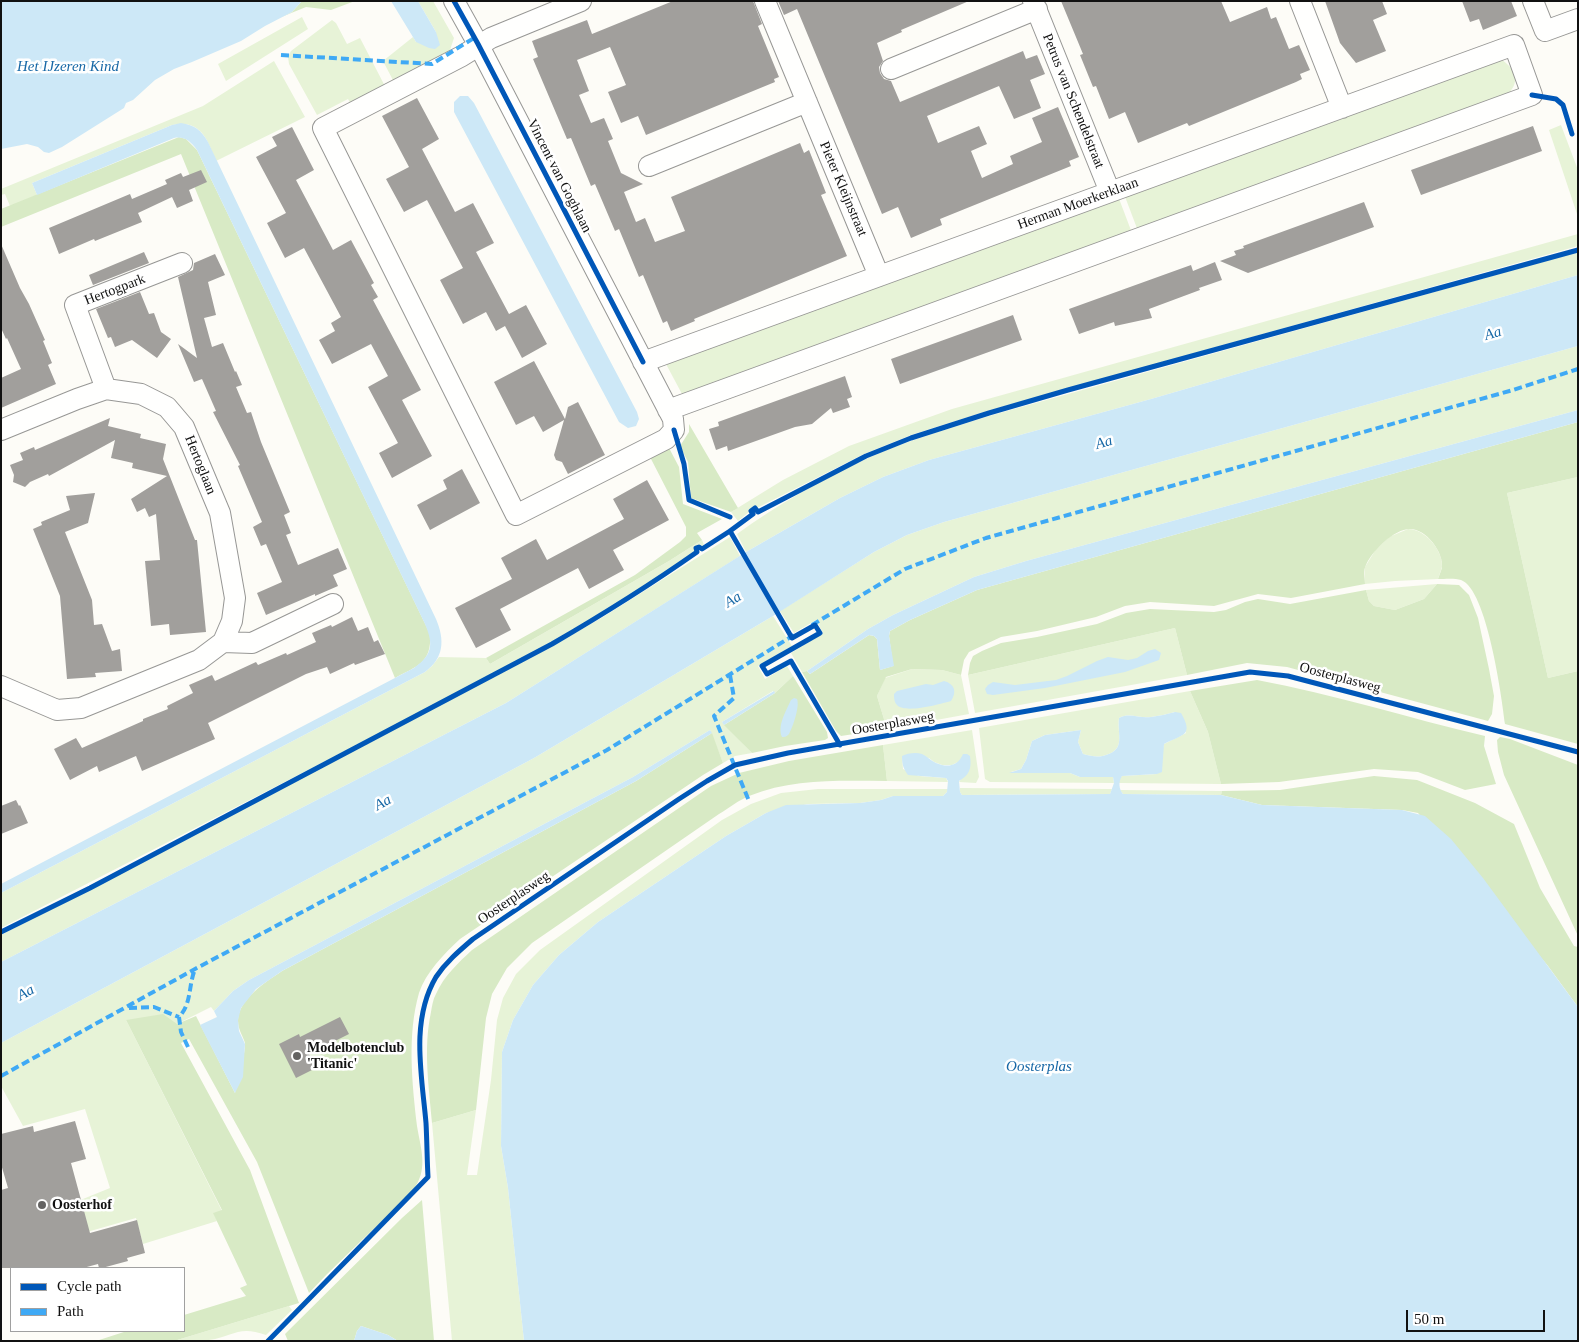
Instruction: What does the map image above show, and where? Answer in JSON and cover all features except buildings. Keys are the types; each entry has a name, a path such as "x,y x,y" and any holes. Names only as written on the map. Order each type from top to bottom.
{"street":[{"name":"Vincent van Goghlaan","path":"454,1 478,44 673,419 674,430 666,439 516,515 323,128 462,56 478,44"},
{"path":"478,44 581,1"},
{"name":"Pieter Kleijnstraat","path":"765,1 879,276"},
{"path":"1300,1 1342,108"},
{"path":"1533,1 1545,31 1578,19"},
{"name":"Petrus van Schendelstraat","path":"891,69 1035,5 1110,192"},
{"name":"Herman Moerkerklaan","path":"642,362 1514,45 1532,96 668,410"},
{"path":"649,166 807,102"},
{"name":"Hertogpark","path":"106,389 75,306 182,263"},
{"name":"Hertoglaan","path":"1,430 76,399 106,389 141,394 167,407 184,427 220,513 234,598 232,620 222,642 199,660 82,708 57,710 1,686"},
{"path":"222,642 252,643 332,604"}],"green space":[{"path":"302,1 355,1 331,10 306,7 279,18 292,12"},
{"path":"418,1 433,1 454,38 449,53 396,86 383,61 413,37 416,42 436,32"},
{"path":"302,17 308,29 226,81 218,64"},
{"path":"332,20 336,23 347,44 360,38 388,92 354,110 348,99 317,115 289,64 288,57 291,51"},
{"path":"1502,60 1511,68 1515,77 1514,86 1506,96 1138,231 1124,194 1491,61"},
{"path":"274,61 305,117 216,161 202,132 190,125 172,125 32,183 37,195 10,206 5,194 1,195 1,189 203,106"},
{"path":"1561,125 1578,170 1578,217 1549,130"},
{"path":"179,137 186,139 197,150 430,634 430,644 426,658 395,678 181,154 1,227 1,209"},
{"path":"1118,196 1132,233 682,394 666,364"},
{"path":"1578,234 1578,246 987,411 911,435 864,454 749,512 738,521 731,512 783,480 849,446 952,409"},
{"path":"1578,252 1578,275 1151,399 929,460 883,477 840,498 746,552 737,534 800,493 832,476 866,459 927,436 989,416"},
{"path":"1578,346 1578,410 1026,561 974,577 893,615 868,629 807,671 802,672 791,653 823,633 816,620 794,633 780,611 874,552 907,535 944,522"},
{"path":"1578,422 1578,477 1507,493 1548,678 1578,671 1578,744 1505,724 1492,646 1478,603 1470,588 1461,580 1438,579 1442,562 1437,549 1428,537 1416,530 1410,529 1397,533 1373,553 1365,567 1365,584 1291,598 1258,594 1214,606 1150,602 1125,606 1096,617 1037,631 1001,637 969,652 964,660 961,675 942,670 912,669 886,677 877,696 887,729 841,736 836,731 802,672 807,671 810,674 869,635 877,639 880,670 893,666 890,631 977,590"},
{"path":"689,424 738,508 731,512 691,498 688,462 680,446 689,432"},
{"path":"668,446 679,467 683,504 722,519 697,533 702,540 669,561 490,664 486,658 635,575 686,536 686,527 650,457"},
{"path":"1578,477 1578,671 1548,678 1507,493"},
{"path":"1408,529 1421,533 1432,542 1440,554 1442,567 1438,579 1365,584 1365,567 1376,549 1389,537"},
{"path":"730,537 740,556 506,703 1,962 1,935 552,646 603,617"},
{"path":"702,540 704,545 650,583 551,643 1,928 1,893 425,672 439,657 486,658 490,664"},
{"path":"1437,584 1424,599 1395,610 1374,606 1369,601 1366,590"},
{"path":"1437,584 1459,585 1469,595 1478,618 1494,696 1492,714 1488,721 1287,667 1247,663 1187,675 1175,628 968,675 973,656 1001,643 1097,624 1126,613 1150,609 1214,612 1258,599 1290,604 1366,590 1369,601 1374,606 1395,610 1424,599"},
{"path":"773,616 792,646 758,666 765,679 787,666 793,676 775,693 773,691 722,722 752,753 735,756 723,763 710,730 633,777 249,980 233,991 214,1011 211,1007 177,1024 126,1020 222,1211 214,1213 217,1221 143,1244 136,1218 87,1232 78,1201 110,1188 85,1109 23,1126 1,1086 1,1043 534,758"},
{"path":"1175,628 1187,675 975,713 968,675"},
{"path":"912,669 942,670 961,675 969,714 887,729 877,696 885,678"},
{"path":"793,676 827,732 828,738 752,753 724,725 775,693"},
{"path":"1257,680 1314,692 1485,736 1484,746 1496,784 1465,790 1418,772 1374,769 1279,782 1221,784 1208,732 1190,691"},
{"path":"1190,691 1208,732 1221,784 1119,783 1119,779 1122,776 1157,774 1164,744 1186,733 1175,712 1151,717 1123,716 1119,718 1118,745 1112,752 1103,756 1083,754 1078,742 1081,730 1045,735 1032,741 1021,769 1011,772 1070,773 1080,777 1113,777 1114,783 990,782 985,779 979,728"},
{"path":"972,730 979,777 976,783 959,782 961,779 960,761 952,765 942,765 929,758 902,756 903,769 919,776 946,778 948,782 887,781 883,745"},
{"path":"712,733 723,763 460,939 431,971 419,993 415,1009 412,1042 414,1093 422,1154 421,1175 407,1196 309,1293 257,1162 189,1039 181,1043 250,1170 299,1303 174,1341 96,1341 124,1332 185,1332 185,1315 246,1296 240,1288 247,1285 213,1213 222,1210 126,1020 163,1014 177,1024 196,1016 235,1093 245,1047 238,1024 239,1013 248,998 261,986 282,971 636,781"},
{"path":"1500,737 1578,765 1578,936 1504,775 1498,752 1497,740"},
{"path":"883,745 887,781 800,783 766,790 745,798 532,943 507,968 492,994 486,1018 476,1110 432,1123 427,1040 433,1003 439,987 447,976 472,950 711,786 739,773 789,761"},
{"path":"1374,776 1417,780 1475,803 1514,824 1540,888 1574,946 1578,947 1578,1007 1548,966 1418,813 1402,810 1262,805 1221,795 1222,791 1280,790"},
{"path":"960,788 1112,789 1110,794 962,795"},
{"path":"818,789 948,789 943,796 893,796 860,803 808,804 766,813 726,836 598,922 559,955 533,985 513,1020 502,1052 501,1146 508,1188 524,1341 452,1341 432,1123 476,1110 467,1175 477,1175 491,1080 497,1020 503,998 516,974 540,950 722,820 751,804 781,793"},
{"path":"1120,790 1222,791 1221,795 1123,794"},
{"path":"422,1200 434,1341 398,1341 388,1335 361,1326 357,1331 354,1341 288,1341 285,1334"},
{"path":"289,1306 292,1310 266,1335 243,1331 205,1341 174,1341"}],"water":[{"name":"Het IJzeren Kind","path":"1,1 302,1 292,12 241,41 174,69 155,80 133,100 126,103 124,108 62,147 49,153 27,144 1,149"},
{"path":"391,1 418,1 436,32 440,45 435,49 416,42"},
{"path":"460,96 468,96 474,103 637,412 639,419 636,426 628,428 619,422 454,112 454,102"},
{"path":"181,123 197,129 208,142 436,619 441,634 441,648 436,661 425,672 1,893 1,884 414,668 425,659 430,649 430,638 425,624 195,147 185,139 174,138 37,195 32,183 172,125"},
{"name":"Aa","path":"1578,275 1578,346 944,522 907,535 874,552 773,616 534,758 1,1043 1,962 506,703 746,552 840,498 883,477 929,460 1151,399"},
{"path":"1578,410 1578,422 977,590 890,631 889,636 894,666 880,670 877,639 869,635 810,674 807,671 868,629 893,615 974,577 1026,561"},
{"path":"1155,649 1161,653 1159,660 1125,672 1045,688 993,695 987,694 985,689 993,682 1015,685 1056,680 1108,657 1128,660 1137,658"},
{"path":"944,681 953,686 954,694 951,701 907,709 901,708 894,700 894,694 897,691 926,684 933,685"},
{"path":"774,691 775,693 724,725 722,722"},
{"path":"794,698 798,702 794,722 789,734 786,737 782,737 783,718 791,700"},
{"name":"Oosterplas","path":"1175,712 1181,713 1185,721 1186,730 1181,736 1164,744 1162,772 1122,776 1120,785 1123,794 1221,795 1262,805 1402,810 1425,816 1451,839 1483,878 1578,1007 1578,1341 524,1341 508,1188 501,1146 502,1052 513,1020 533,985 559,955 598,922 726,836 766,813 786,805 860,803 893,796 943,796 947,792 948,781 946,778 908,775 903,764 902,756 904,755 920,753 936,763 948,766 958,761 963,754 970,756 971,765 969,771 959,781 962,795 1110,794 1114,783 1113,777 1080,777 1070,773 1009,773 1021,769 1032,741 1045,735 1081,730 1078,742 1083,754 1103,756 1112,752 1118,745 1119,718 1123,716 1151,717"},
{"path":"710,730 712,733 636,781 282,971 256,989 241,1008 238,1020 239,1031 245,1044 243,1077 235,1093 200,1025 217,1017 214,1011 233,991 249,980 633,777"},
{"path":"361,1326 388,1335 398,1341 354,1341 357,1331"}],"marked path":[{"path":"281,55 432,64 474,38"},
{"path":"812,625 905,569 986,538 1513,390 1578,369"},
{"path":"1,1076 195,969 607,750 794,635"},
{"path":"730,675 734,698 714,716 749,801"},
{"path":"188,1047 181,1032 179,1017 186,1006 195,969"},
{"path":"129,1008 154,1007 179,1017"}],"cycle path":[{"path":"454,1 643,362"},
{"path":"1532,95 1556,99 1563,105 1572,134"},
{"path":"1,932 90,888 552,644 662,576 697,552 696,548 702,549 730,531 753,514 751,511 755,508 758,512 866,456 911,438 1068,390 1578,250"},
{"path":"674,430 684,464 689,500 730,517"},
{"path":"730,531 792,638 815,625 820,633 762,666 767,674 791,661 840,745"},
{"name":"Oosterplasweg","path":"268,1341 428,1177 420,1030 428,994 444,966 473,939 679,799 735,765 788,753 1250,672 1288,676 1578,752"}],"place":[{"name":"Modelbotenclub 'Titanic'","path":"297,1056"},
{"name":"Oosterhof","path":"42,1205"}]}
